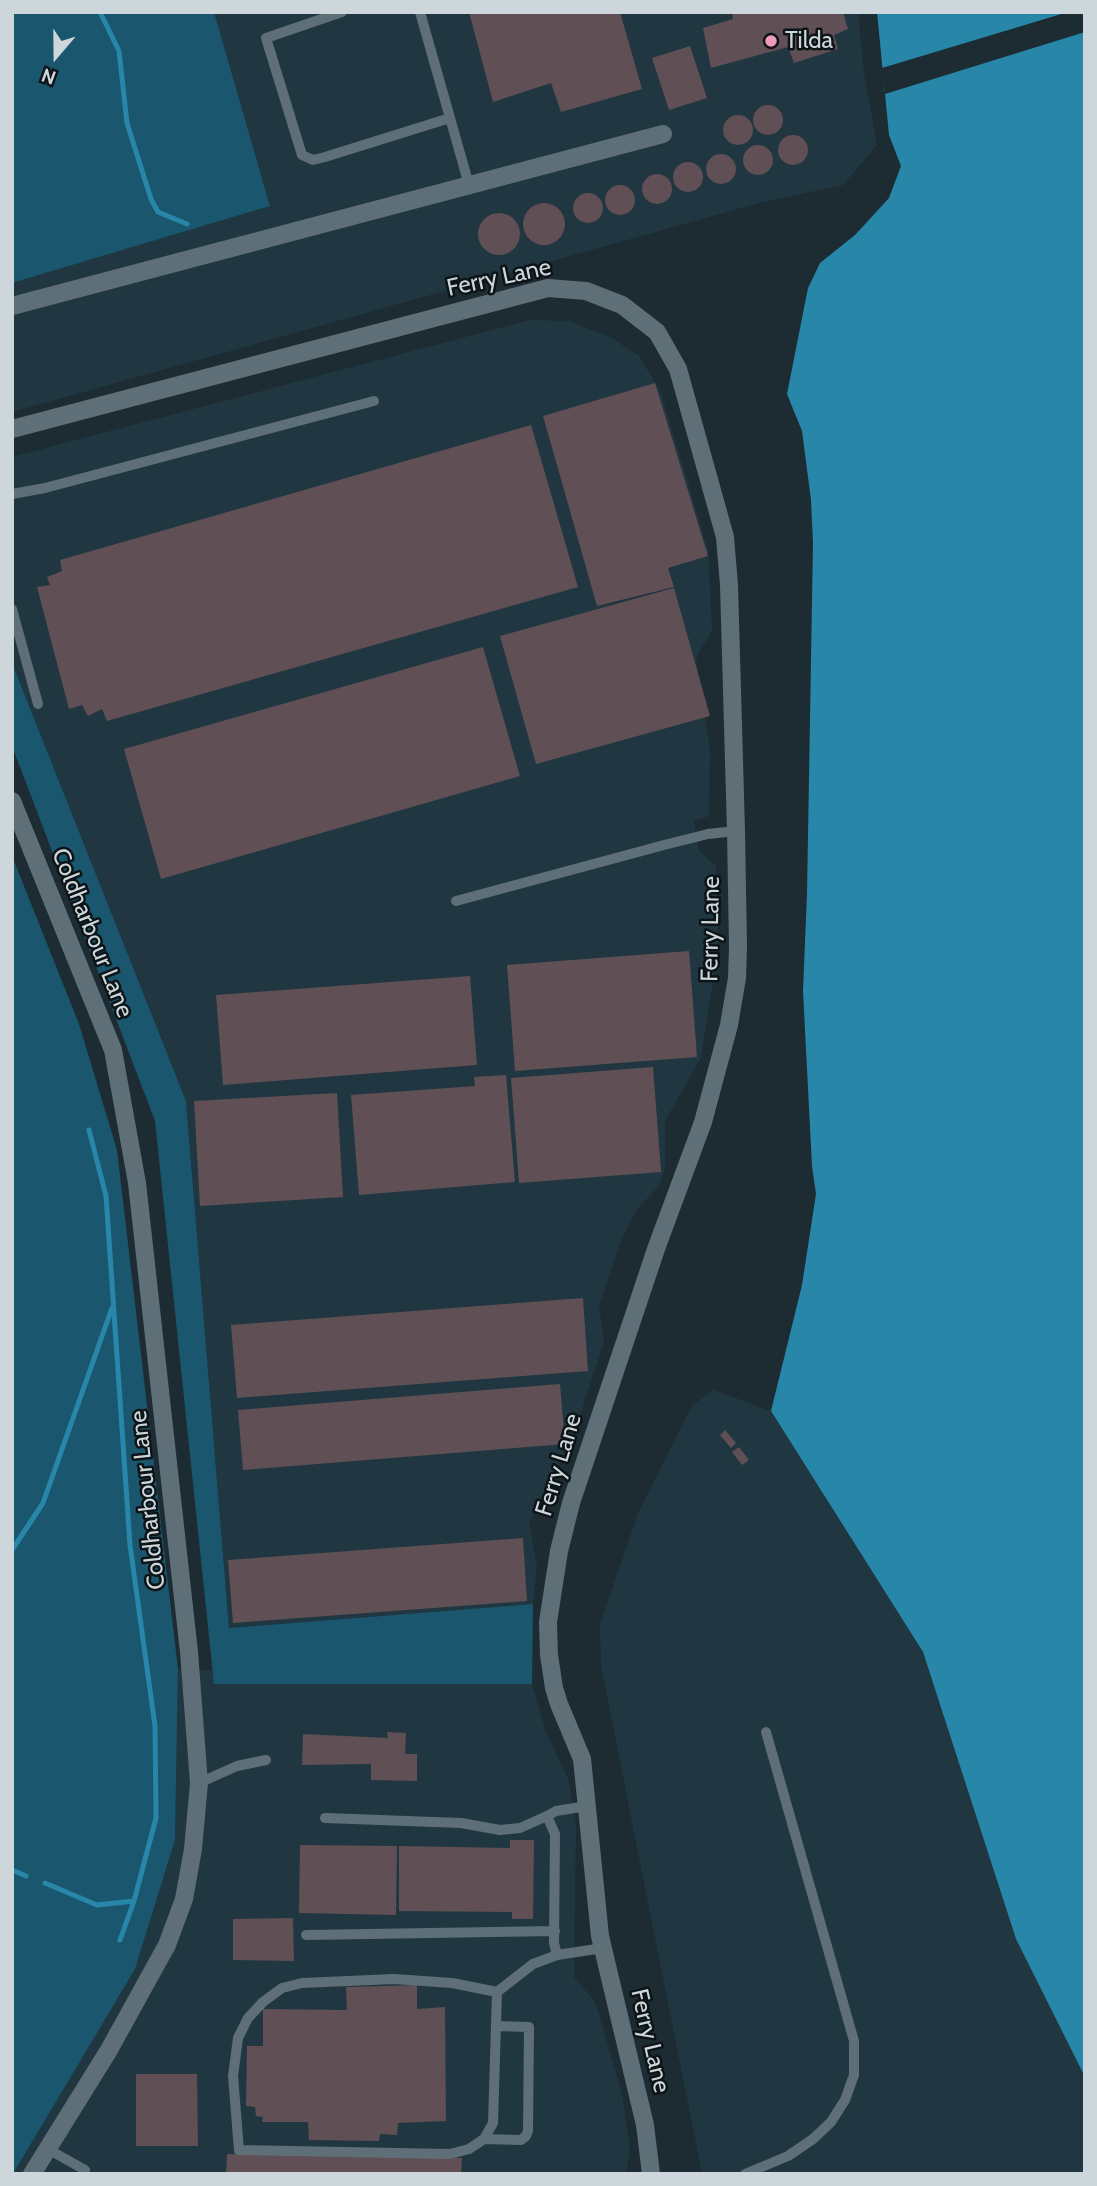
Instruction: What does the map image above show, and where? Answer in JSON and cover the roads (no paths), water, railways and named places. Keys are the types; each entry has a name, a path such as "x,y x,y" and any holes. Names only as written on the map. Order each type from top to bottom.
{"street":[{"path":"12,306 663,134"},
{"name":"Ferry Lane","path":"12,429 548,288 586,291 622,305 657,332 678,369 725,537 729,585 736,831 737,978 722,1056 703,1122 656,1249 571,1503 559,1551 548,1622 549,1655 559,1704 582,1759 603,1948 645,2125 651,2174"},
{"name":"Coldharbour Lane","path":"12,801 113,1050 137,1183 188,1638 199,1783 193,1849 184,1899 167,1945 109,2050 32,2174"}],"lane":[{"path":"342,12 266,38 302,155 313,160 325,158 450,118"},
{"path":"420,12 469,185"},
{"path":"12,494 45,488 374,401"},
{"path":"12,609 38,704"},
{"path":"456,901 708,834 736,831"},
{"path":"745,2174 788,2155 813,2139 831,2122 845,2101 854,2075 854,2041 766,1732"},
{"path":"199,1783 237,1766 266,1760"},
{"path":"325,1818 461,1823 500,1830 520,1828 556,1811 587,1806"},
{"path":"547,1816 555,1835 557,1955"},
{"path":"306,1935 555,1931"},
{"path":"497,1992 493,2123 484,2139 469,2148 450,2154 239,2150 233,2076 239,2038 247,2018 263,2001 282,1989 302,1983 394,1979 452,1983 497,1992 533,1964 557,1955 603,1948"},
{"path":"484,2139 521,2140 528,2131 529,2027 496,2026"},
{"path":"46,2148 85,2170"}],"waterway":[{"path":"100,12 119,51 127,123 151,199 158,212 187,224"},
{"path":"89,1130 106,1196 130,1545 155,1726 156,1818 134,1901 120,1940"},
{"path":"12,1550 43,1503 112,1308"},
{"path":"12,1870 26,1876"},
{"path":"45,1883 97,1905 134,1901"}],"place":[{"name":"Tilda","path":"771,41"}]}
